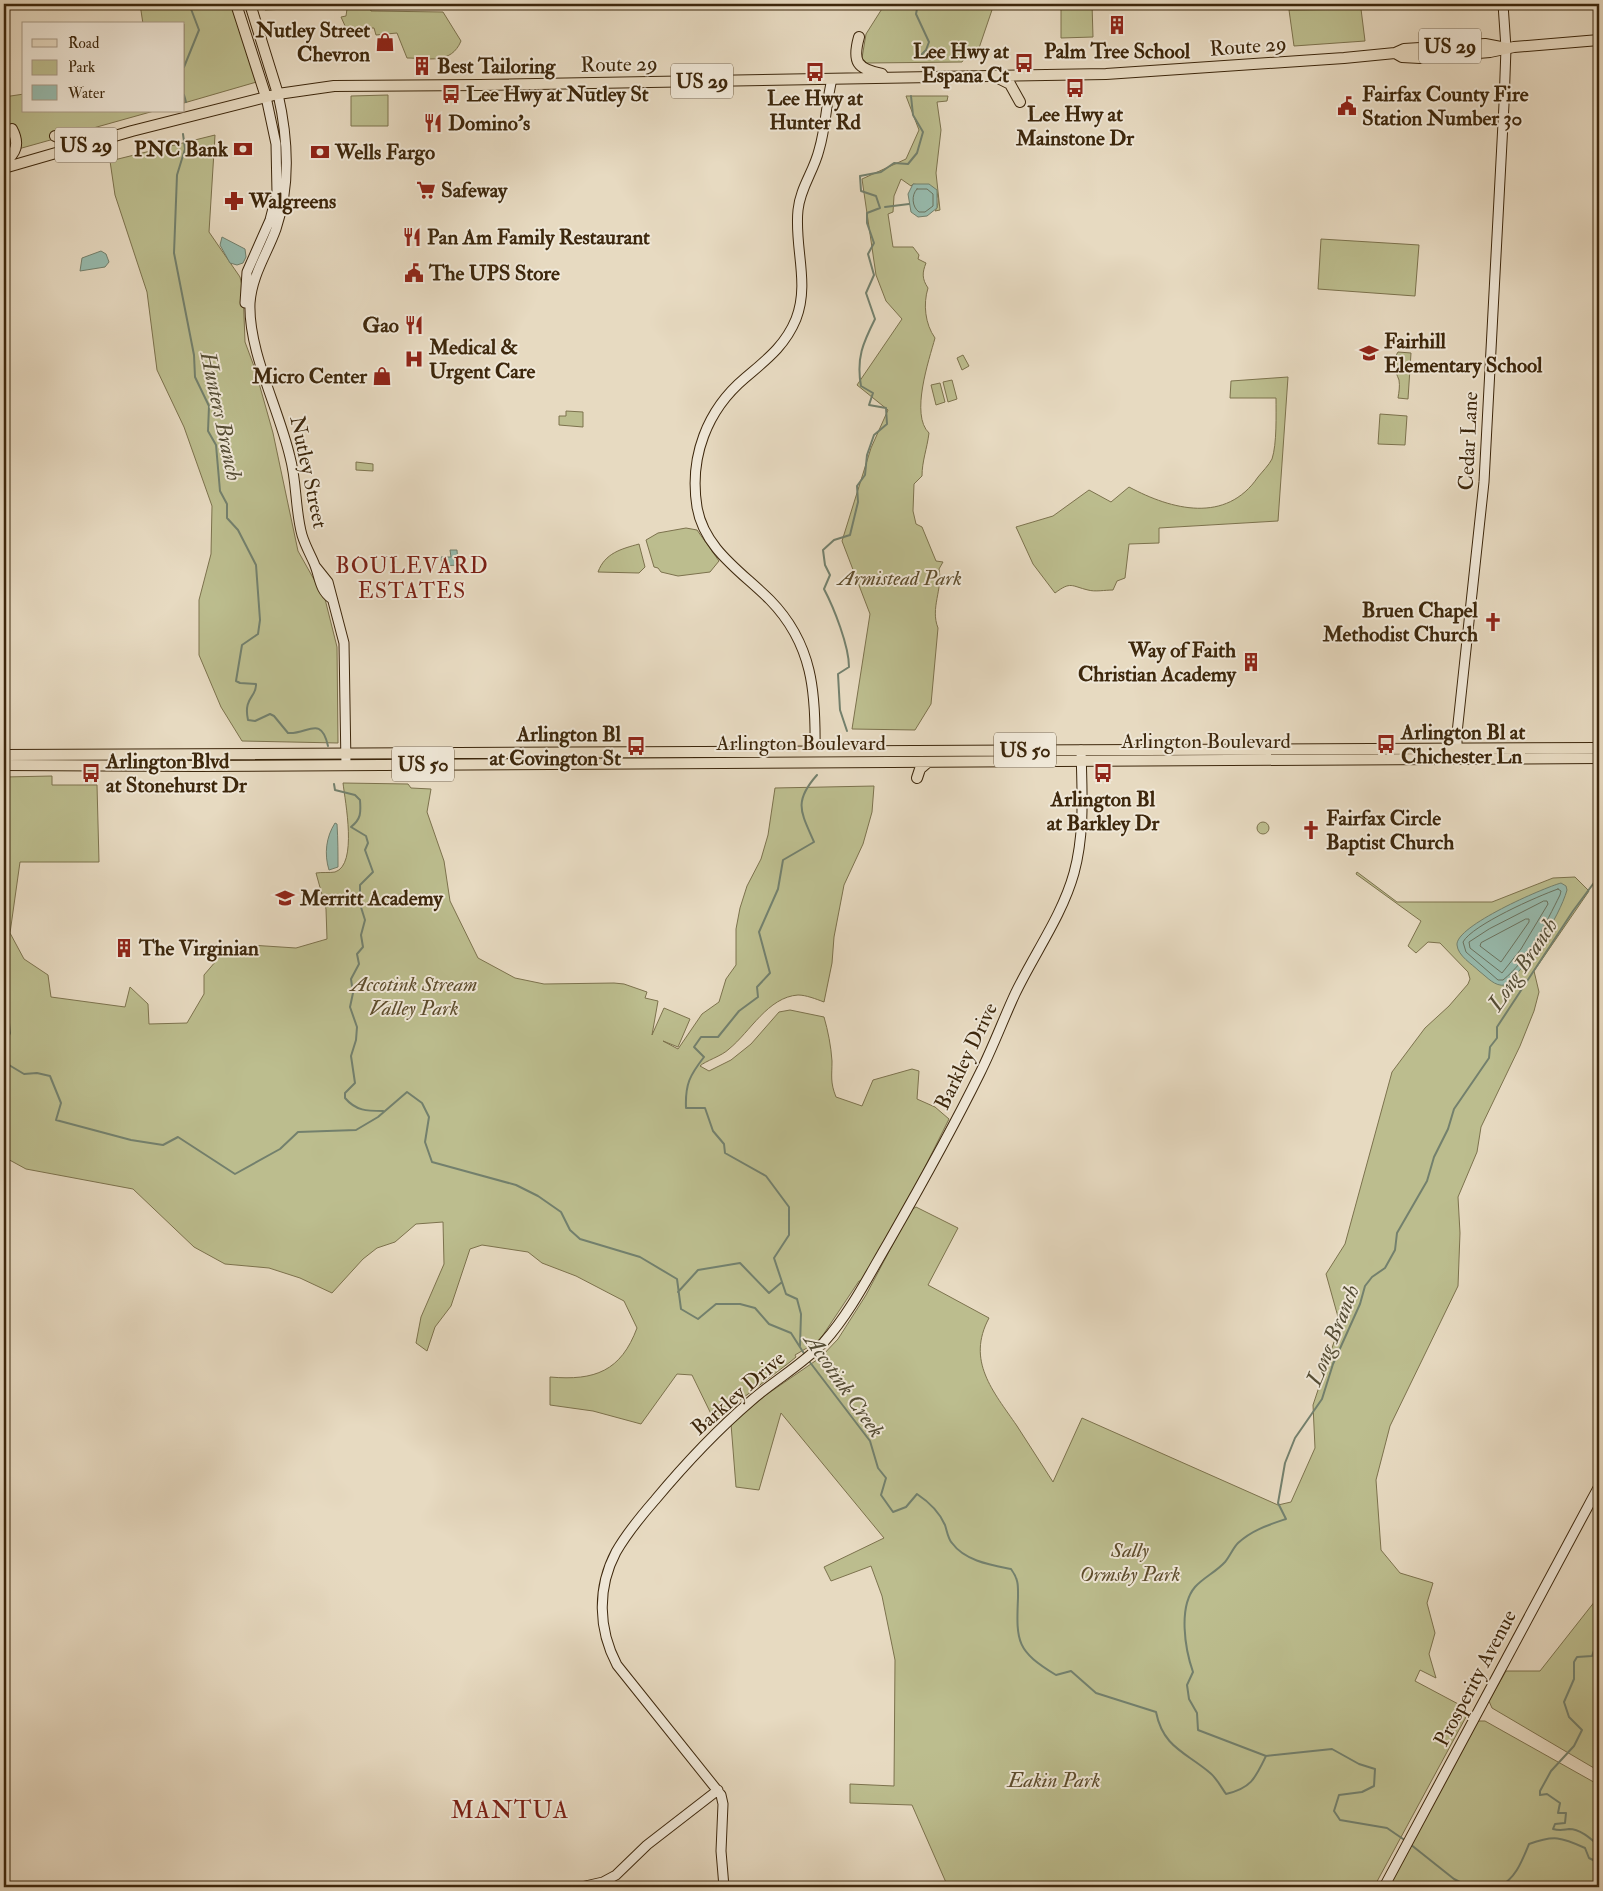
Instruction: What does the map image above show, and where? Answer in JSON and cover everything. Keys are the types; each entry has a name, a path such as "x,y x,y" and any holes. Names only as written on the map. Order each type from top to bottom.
{"main road":[{"name":"Nutley Street","path":"236,4 266,97"},
{"name":"Nutley Street","path":"250,4 278,94"},
{"path":"859,37 856,55 861,67 872,72 897,78"},
{"name":"Route 29","path":"4,168 112,137 278,94 334,86 383,84 470,86 1129,73 1395,53 1404,49 1485,44 1506,48 1599,40"},
{"path":"992,76 1010,84 1020,102 1023,84 1028,79 1040,75"},
{"path":"4,163 13,155 17,146 16,136 12,129"},
{"path":"55,136 67,141 112,137"},
{"name":"Arlington Boulevard","path":"4,765 1081,761 1457,754 1599,748"},
{"name":"Arlington Boulevard","path":"4,754 1081,750 1457,754 1599,758"},
{"path":"917,778 920,769 928,762"}],"street":[{"name":"Cedar Lane","path":"1457,754 1484,482 1506,48 1503,4"},
{"path":"815,751 812,679 803,649 793,629 772,602 714,545 698,512 695,476 703,437 718,407 733,389 780,347 798,313 802,282 797,230 798,209 804,186 819,151 832,79"},
{"name":"Nutley Street","path":"278,94 285,130 286,169 280,215 257,270 251,294 250,318 258,358 290,454 302,534 315,566 328,582 342,629 346,658 346,765"},
{"name":"Nutley Street","path":"258,358 250,344 246,328 245,298 247,272 270,220 277,193 276,144 266,97"},
{"name":"Barkley Drive","path":"724,1887 721,1852 723,1804 718,1790 617,1665 604,1629 602,1612 604,1585 611,1562 627,1534 684,1466 753,1399 817,1349 850,1308 915,1195 980,1074 1015,993 1063,901 1073,875 1079,847 1081,750"},
{"name":"Prosperity Avenue","path":"1384,1887 1400,1853 1599,1486"},
{"path":"581,1887 603,1882 616,1876 647,1845 718,1790"}],"green space":[{"path":"140,4 232,4 260,81 185,103 185,22 143,22"},
{"path":"263,4 306,4 309,8 265,10"},
{"path":"355,4 369,4 371,11 443,12 461,41 457,49 445,57 431,59 407,58 397,33 376,35 374,28 346,28 341,17 346,16 347,9"},
{"path":"885,4 994,4 977,54 966,56 962,62 867,63 862,58 866,34"},
{"path":"1061,4 1092,4 1093,37 1061,38"},
{"path":"1361,9 1365,41 1294,46 1289,10"},
{"path":"22,94 22,112 150,112 4,153 4,97"},
{"path":"388,95 388,126 351,126 351,96"},
{"name":"Armistead Park","path":"906,96 948,96 947,101 937,102 941,130 936,173 940,210 935,211 938,199 937,192 933,187 913,184 911,186 901,179 894,196 893,212 888,214 893,247 913,247 919,255 918,259 926,263 923,276 928,288 926,314 929,327 935,338 925,373 921,401 921,414 924,425 929,433 922,476 914,484 913,511 916,524 922,527 936,561 943,562 939,569 940,576 935,613 938,628 931,704 915,730 852,729 870,614 842,541 871,448 888,410 857,385 902,319 886,301 876,275 862,179 906,159 919,130"},
{"path":"215,135 209,232 240,277 243,290 245,342 255,369 273,433 298,551 325,599 337,647 338,743 242,741 221,707 199,655 199,600 211,554 212,506 184,427 157,370 147,292 115,195 110,161"},
{"path":"1321,239 1419,245 1415,296 1318,289"},
{"path":"1398,352 1411,353 1408,399 1398,398 1399,380 1394,363"},
{"path":"963,355 969,366 962,370 957,358"},
{"path":"1288,377 1278,521 1159,528 1159,543 1129,544 1125,578 1117,581 1113,590 1091,591 1068,586 1055,593 1033,564 1016,527 1053,516 1089,490 1111,502 1129,487 1163,502 1180,506 1214,507 1230,502 1245,492 1272,459 1275,445 1276,420 1276,398 1230,398 1231,381"},
{"path":"952,380 957,399 948,402 943,382"},
{"path":"940,383 945,402 936,405 931,385"},
{"path":"566,411 583,412 583,427 559,425 559,416 566,416"},
{"path":"1380,414 1407,416 1405,445 1378,444"},
{"path":"356,462 373,464 373,471 356,470"},
{"path":"686,528 697,530 719,561 710,572 678,576 661,572 658,568 654,567 646,540 658,533"},
{"path":"639,544 645,567 639,573 598,572 609,556"},
{"name":"Accotink Stream Valley Park","path":"52,776 52,785 97,785 99,862 20,862 10,933 24,959 48,975 51,997 125,1007 130,987 148,1004 149,1024 187,1023 204,994 204,975 222,954 250,945 296,948 327,939 326,909 316,873 335,872 342,867 346,858 348,832 343,783 408,784 411,788 431,789 427,812 444,861 450,901 478,958 515,978 544,984 614,983 624,984 647,992 645,998 658,1001 652,1035 664,1008 690,1019 678,1047 663,1041 678,1049 702,1014 719,1002 726,979 736,965 736,929 740,908 747,886 761,859 768,835 775,788 874,786 872,812 863,844 844,885 824,1002 808,996 787,997 760,1016 726,1052 700,1066 709,1071 731,1060 751,1044 779,1012 790,1010 824,1017 830,1044 832,1083 836,1097 862,1106 873,1080 912,1069 919,1071 917,1099 935,1107 949,1119 910,1197 863,1281 859,1281 823,1335 817,1342 795,1355 796,1357 790,1362 714,1420 692,1375 677,1374 641,1424 593,1411 550,1405 550,1377 580,1377 593,1375 604,1370 623,1354 631,1343 637,1328 624,1301 576,1276 542,1263 528,1252 482,1245 470,1249 451,1306 435,1327 427,1351 416,1343 421,1317 444,1264 443,1222 416,1224 395,1242 377,1248 363,1259 332,1293 300,1278 269,1268 225,1264 194,1247 133,1189 26,1169 4,1157 4,777"},
{"path":"1263,822 1269,828 1263,834 1257,828"},
{"path":"1357,872 1397,902 1492,902 1553,878 1575,877 1589,891 1534,971 1539,992 1534,1011 1520,1046 1481,1127 1477,1152 1458,1197 1460,1233 1458,1286 1390,1426 1376,1480 1381,1550 1400,1573 1433,1583 1427,1603 1435,1633 1429,1654 1436,1678 1420,1670 1415,1681 1462,1706 1466,1711 1466,1717 1374,1887 948,1887 912,1805 850,1803 850,1784 894,1786 895,1660 882,1596 871,1566 831,1581 824,1567 884,1538 781,1413 759,1490 736,1487 731,1424 766,1395 821,1357 838,1339 866,1295 911,1210 916,1207 958,1228 928,1285 989,1318 980,1348 981,1362 985,1375 999,1400 1053,1482 1082,1418 1278,1505 1291,1502 1315,1448 1313,1405 1340,1324 1326,1274 1345,1244 1392,1072 1425,1028 1449,1006 1470,979 1468,972 1440,943 1428,942 1416,953 1408,946 1421,921 1356,874"},
{"path":"1599,1596 1599,1771 1492,1708 1489,1701 1506,1671 1540,1671"},
{"path":"1478,1721 1485,1721 1599,1785 1599,1887 1388,1887"}],"water":[{"path":"913,184 929,184 937,190 937,208 927,216 918,217 911,212 908,194"},
{"path":"222,237 245,249 246,257 243,263 237,265 230,263 220,245"},
{"path":"101,251 106,254 109,262 105,267 80,271 82,258"},
{"path":"450,550 457,550 458,565 442,566 441,557 451,557"},
{"path":"335,823 337,824 338,867 329,870 327,846"},
{"path":"1561,883 1566,886 1567,890 1550,928 1523,966 1505,985 1491,981 1460,953 1457,945 1460,937 1484,918 1537,892"}],"waterway":[{"path":"918,4 916,14 929,42 926,50 918,58"},
{"name":"Hunters Branch","path":"185,65 199,30 191,9"},
{"path":"847,731 840,710 838,674 849,667 848,658 840,627 824,589 830,575 825,565 823,550 834,540 850,535 858,502 857,486 865,475 867,455 874,435 887,424 886,408 869,405 873,393 861,386 860,359 867,336 875,319 866,293 874,275 868,254 874,243 867,223 867,213 880,208 876,196 861,191 860,176 881,172 894,163 908,164 917,153 923,132 913,115 911,96"},
{"name":"Hunters Branch","path":"183,134 185,149 177,175 174,253 194,355 195,377 209,406 208,431 216,445 220,491 227,504 227,518 238,530 256,565 260,620 258,634 242,645 236,681 256,684 256,688 247,706 248,720 255,721 270,714 274,716 288,733 317,728 325,736 328,746"},
{"path":"885,207 909,204"},
{"path":"678,1292 698,1270 740,1263 769,1293 782,1282 774,1258 789,1235 789,1207 766,1176 725,1153 724,1144 713,1131 705,1108 686,1108 686,1092 689,1080 704,1057 694,1047 701,1037 718,1037 739,1011 758,997 757,987 770,973 759,932 778,889 783,860 814,842 803,815 802,800 809,784 817,775"},
{"name":"Hunters Branch","path":"334,784 335,790 355,795 360,800 360,815 351,827 366,836 368,843 365,850 373,872 360,885 360,904 365,920 361,935 363,947 357,954 359,964 351,979 353,993 350,1007 357,1027 356,1040 351,1056 355,1083 345,1093 345,1098 358,1108 383,1111"},
{"name":"Long Branch","path":"1266,1756 1198,1730 1197,1713 1189,1699 1187,1685 1193,1672 1186,1640 1186,1605 1195,1587 1225,1562 1243,1538 1260,1528 1286,1519 1278,1503 1285,1463 1295,1438 1322,1399 1333,1364 1360,1304 1365,1286 1372,1277 1385,1268 1395,1250 1397,1233 1427,1181 1434,1157 1448,1129 1454,1109 1489,1058 1490,1047 1497,1038 1497,1027 1573,911 1599,876"},
{"name":"Accotink Creek","path":"4,1020 9,1023 10,1033 4,1047"},
{"name":"Accotink Creek","path":"4,1056 9,1065 24,1074 37,1073 50,1076 61,1103 56,1120 131,1140 163,1145 178,1137 235,1174 280,1149 298,1132 356,1130 378,1117 407,1092 422,1103 429,1117 425,1142 432,1162 516,1185 538,1196 561,1212 570,1230 580,1239 640,1257 677,1279 681,1309 698,1319 716,1304 740,1304 755,1308 769,1324 791,1333 805,1355"},
{"path":"782,1282 786,1294 797,1299 801,1314 800,1346"},
{"name":"Accotink Creek","path":"809,1361 870,1441 878,1468 886,1478 881,1495 893,1512 906,1507 917,1494 940,1515 950,1539 957,1549 979,1561 1011,1569 1018,1586 1019,1636 1026,1652 1033,1659 1056,1675 1071,1671 1096,1693 1156,1712 1159,1724 1170,1741 1176,1748 1212,1774 1226,1794 1247,1785 1259,1771 1266,1756 1332,1749 1359,1764 1375,1769 1374,1786 1362,1792 1339,1795 1334,1811 1340,1820 1387,1828 1406,1841"},
{"path":"1595,1862 1598,1845 1592,1840 1573,1829 1553,1829 1555,1824 1565,1823 1566,1813 1558,1813 1560,1803 1547,1794 1540,1795 1540,1791 1551,1771 1574,1746 1582,1730 1569,1717 1564,1702 1574,1679 1574,1662 1577,1657 1592,1656 1596,1645 1599,1643"},
{"name":"Accotink Creek","path":"1499,1887 1514,1874 1529,1844 1545,1839 1557,1838 1577,1844 1585,1848 1589,1858 1599,1863"},
{"name":"Accotink Creek","path":"1410,1844 1454,1879 1470,1887"}],"place":[{"name":"Palm Tree School","path":"1117,25"},
{"name":"Nutley Street Chevron","path":"385,42"},
{"name":"Lee Hwy at Espana Ct","path":"1024,63"},
{"name":"Best Tailoring","path":"422,66"},
{"name":"Lee Hwy at Hunter Rd","path":"815,72"},
{"name":"Lee Hwy at Mainstone Dr","path":"1075,88"},
{"name":"Lee Hwy at Nutley St","path":"451,94"},
{"name":"Fairfax County Fire Station Number 30","path":"1347,106"},
{"name":"Domino's","path":"433,123"},
{"name":"PNC Bank","path":"243,149"},
{"name":"Wells Fargo","path":"320,152"},
{"name":"Safeway","path":"426,190"},
{"name":"Walgreens","path":"234,201"},
{"name":"Pan Am Family Restaurant","path":"412,237"},
{"name":"The UPS Store","path":"414,273"},
{"name":"Gao","path":"414,325"},
{"name":"Fairhill Elementary School","path":"1369,353"},
{"name":"Medical & Urgent Care","path":"414,359"},
{"name":"Micro Center","path":"382,376"},
{"name":"Bruen Chapel Methodist Church","path":"1493,622"},
{"name":"Way of Faith Christian Academy","path":"1251,662"},
{"name":"Arlington Bl at Chichester Ln","path":"1386,744"},
{"name":"Arlington Bl at Covington St","path":"636,746"},
{"name":"Arlington Blvd at Stonehurst Dr","path":"91,773"},
{"name":"Arlington Bl at Barkley Dr","path":"1103,773"},
{"name":"Fairfax Circle Baptist Church","path":"1311,830"},
{"name":"Merritt Academy","path":"285,898"},
{"name":"The Virginian","path":"124,948"}],"district":[{"name":"BOULEVARD ESTATES","path":"412,578"},
{"name":"MANTUA","path":"510,1810"}],"park label":[{"name":"Sally Ormsby Park","path":"1130,1562"},
{"name":"Eakin Park","path":"1054,1780"}]}
